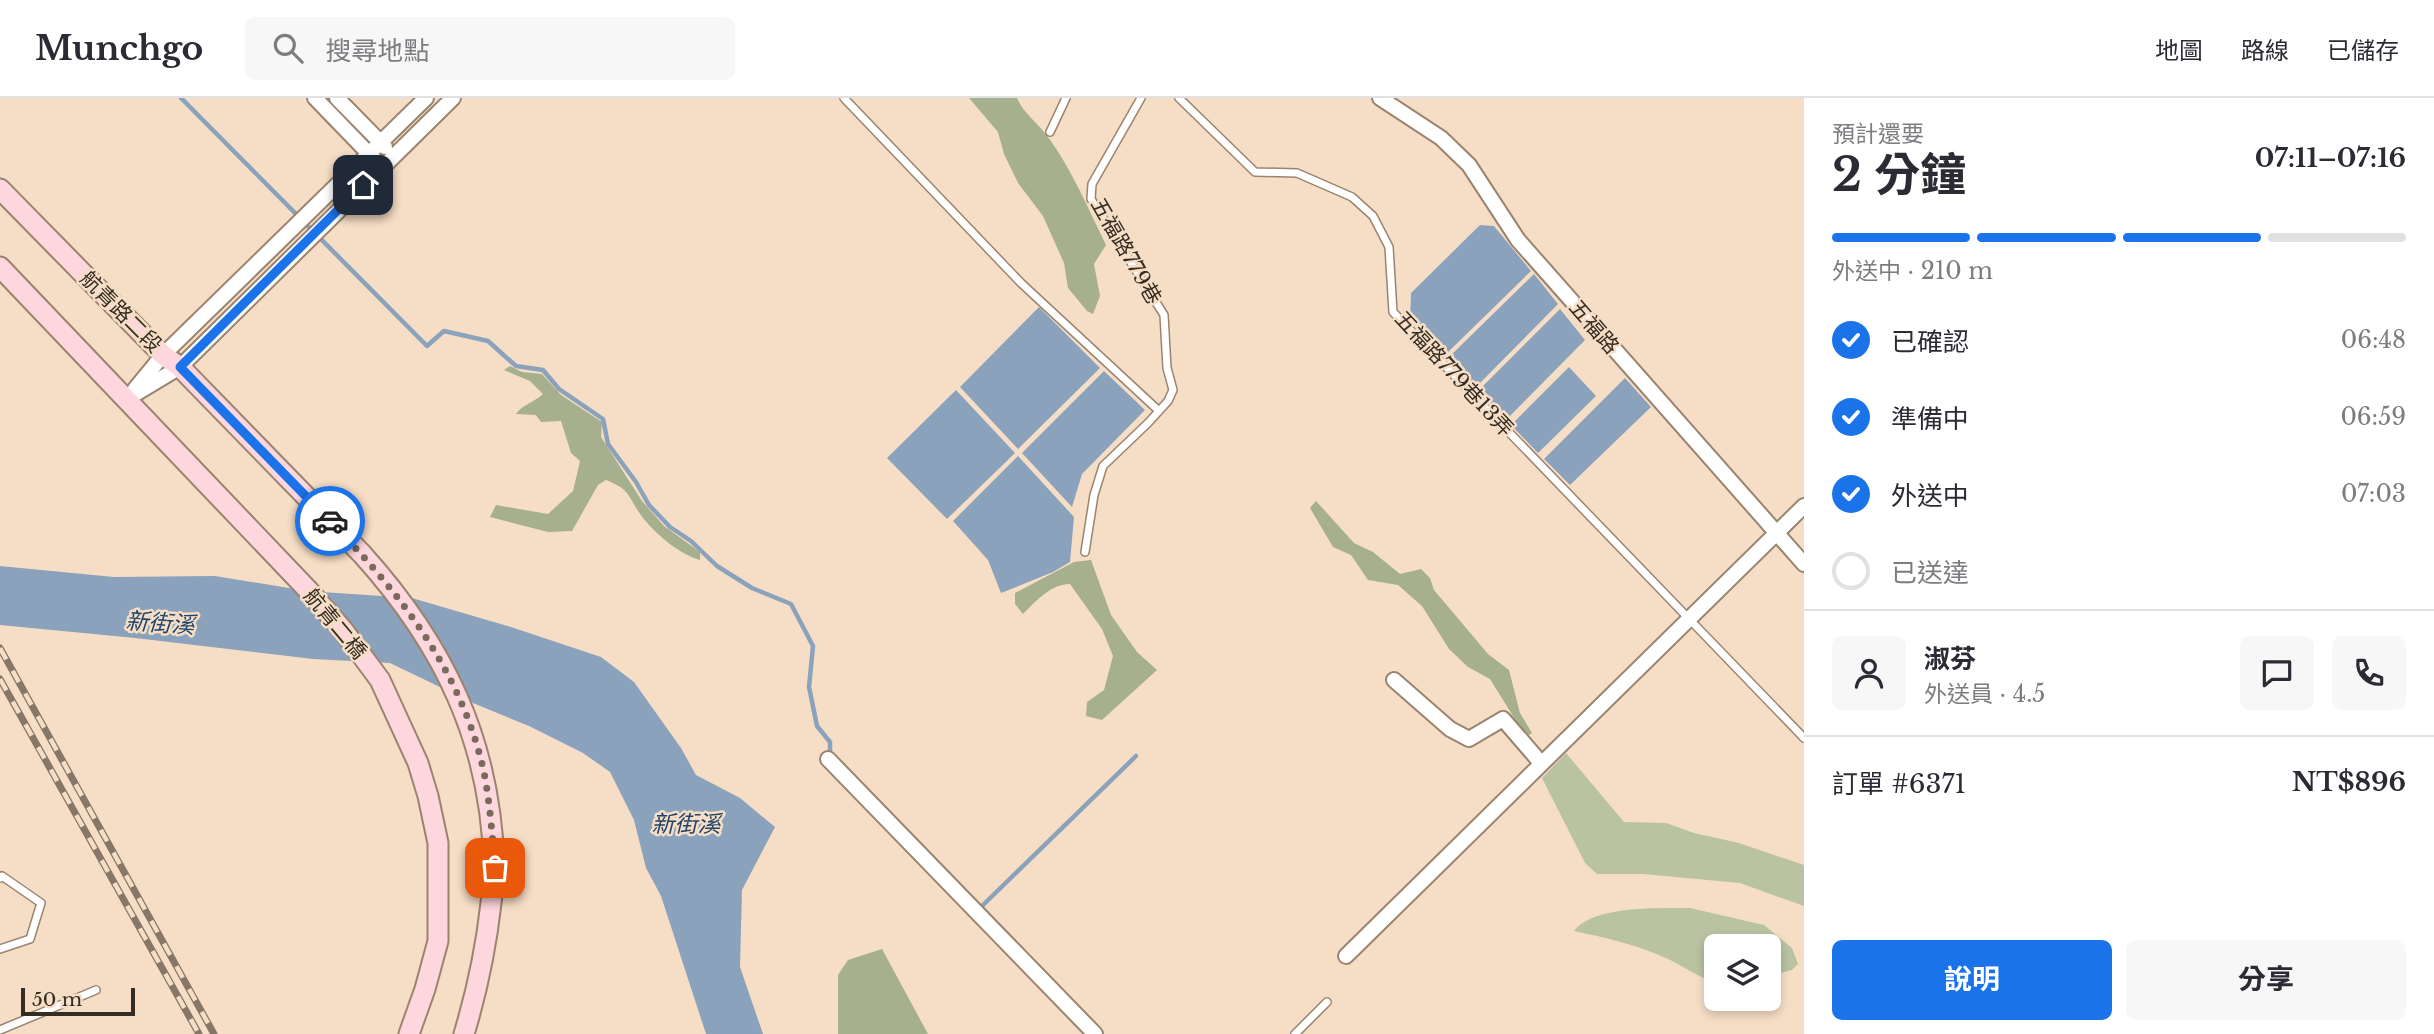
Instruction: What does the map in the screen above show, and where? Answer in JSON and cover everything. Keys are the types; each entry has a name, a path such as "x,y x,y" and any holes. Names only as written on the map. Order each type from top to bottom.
{"street":[{"path":"315,98 382,167"},
{"path":"337,98 393,156"},
{"path":"127,399 163,355 426,98"},
{"path":"127,399 180,367 453,98"},
{"name":"五福路","path":"1380,98 1441,138 1469,165 1518,240 1804,564"},
{"name":"航青路二段","path":"0,189 163,355 180,367 362,554 389,584 420,627 454,687 477,745 490,816 495,868 479,984 464,1034"},
{"path":"0,267 127,399"},
{"name":"航青二橋","path":"127,399 343,630 380,680 418,763 438,843 438,941 409,1034"},
{"path":"1346,956 1804,506"},
{"path":"1394,680 1450,729 1469,738 1503,719 1541,763"},
{"path":"828,759 1095,1034"}],"lane":[{"path":"844,98 1021,282 1159,411 1103,466 1094,495 1085,552"},
{"path":"1050,132 1066,98"},
{"name":"五福路779巷","path":"1141,98 1092,184 1091,199 1164,315 1167,368 1173,390 1159,411"},
{"name":"五福路779巷13弄","path":"1179,98 1255,172 1297,173 1352,197 1373,216 1389,247 1393,312 1687,620 1804,738"},
{"path":"0,878 2,876 41,904 30,939 0,949"},
{"path":"0,1030 96,990"},
{"path":"1295,1034 1327,1002"}],"green space":[{"path":"969,98 1017,98 1065,163 1106,245 1094,264 1100,296 1093,314 1087,311 1068,288 1064,263 1043,216 1018,183 1004,154 998,132"},
{"path":"510,366 522,372 542,374 561,395 602,422 601,437 642,501 664,526 700,552 700,560 676,549 643,518 621,487 606,480 598,485 572,531 548,532 490,517 496,505 548,514 573,491 580,461 571,453 561,421 541,422 536,415 516,414 543,394 530,381 504,370"},
{"path":"1316,501 1354,543 1373,552 1400,574 1421,569 1430,578 1434,590 1488,654 1509,670 1520,713 1532,733 1526,737 1490,679 1468,667 1449,649 1422,606 1398,585 1368,580 1351,555 1333,547 1310,508"},
{"path":"1091,560 1111,615 1137,652 1157,670 1102,720 1086,716 1087,702 1104,690 1113,656 1102,629 1070,584 1050,590 1023,614 1015,604 1015,593 1074,562"},
{"path":"1566,753 1624,822 1666,823 1694,833 1739,843 1804,865 1804,906 1740,883 1643,874 1597,874 1585,863 1542,778"},
{"path":"1645,908 1690,908 1764,925 1775,934 1704,934 1704,978 1645,950 1574,931 1596,916"},
{"path":"1781,939 1792,948 1798,964 1792,970 1781,973"},
{"path":"882,949 928,1034 838,1034 838,975 848,960"}],"water":[{"path":"1480,225 1494,226 1531,271 1444,356 1410,320 1411,293"},
{"path":"1534,274 1558,304 1475,388 1447,359"},
{"path":"1039,307 1100,368 1018,449 960,387"},
{"path":"1560,309 1585,340 1506,420 1478,391"},
{"path":"1569,367 1596,396 1538,453 1511,425"},
{"path":"1104,371 1145,410 1082,474 1072,507 1022,453"},
{"path":"1625,378 1651,407 1570,485 1544,459"},
{"path":"956,390 1015,453 947,519 887,458"},
{"path":"1018,456 1074,517 1070,562 1053,572 1001,593 988,560 953,521"},
{"name":"新街溪","path":"0,566 114,577 215,576 307,591 412,598 601,657 634,682 681,748 696,775 740,798 775,827 742,890 740,967 763,1034 706,1034 661,896 646,868 634,820 610,772 583,753 390,663 313,659 0,625"}],"waterway":[{"path":"181,98 427,346 444,331 488,341 516,366 543,370 559,389 603,419 608,444 649,505 670,527 691,541 717,566 752,588 791,604 813,646 809,687 817,726 830,742 832,756"},
{"path":"980,908 1136,756"}],"railway":[{"path":"0,648 214,1034"},
{"path":"0,679 199,1034"}],"way so far":[{"path":"330,521 389,584 420,627 454,687 477,745 483,771 495,868"}],"route":[{"path":"330,521 180,367 363,185"}]}
